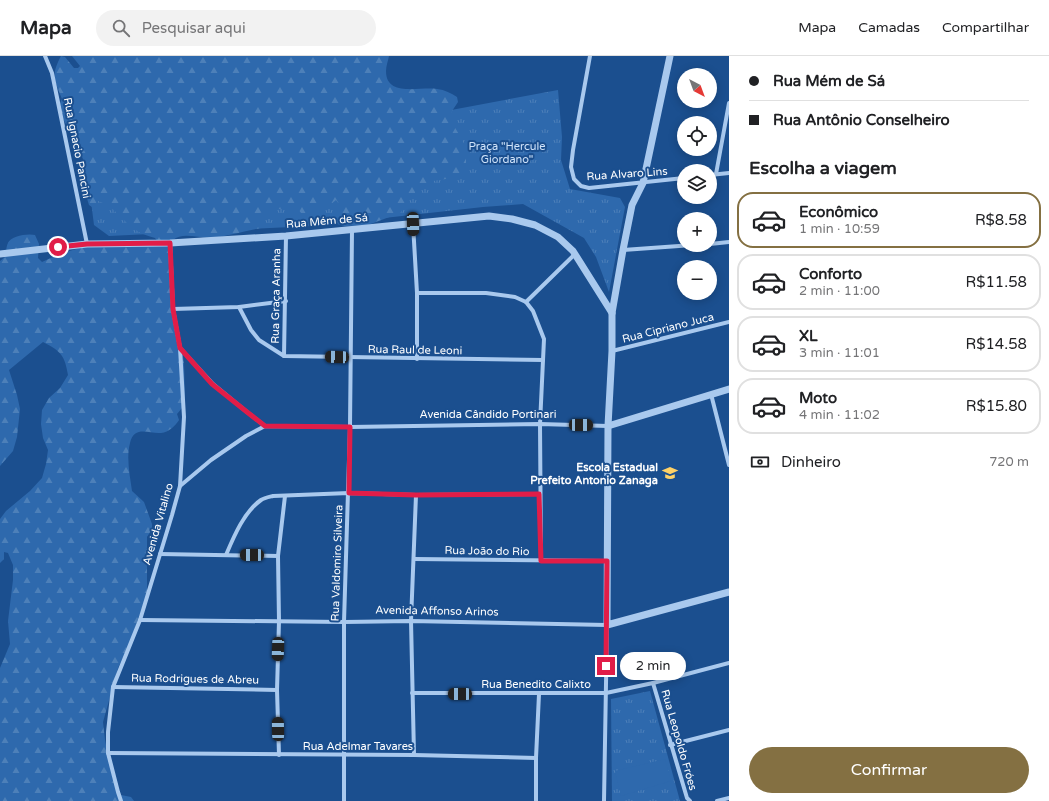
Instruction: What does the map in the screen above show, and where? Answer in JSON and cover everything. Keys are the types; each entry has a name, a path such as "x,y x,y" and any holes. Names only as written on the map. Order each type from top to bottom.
{"street":[{"name":"Rua Ignacio Pancini","path":"45,56 52,73 87,244"},
{"name":"Rua Alvaro Lins","path":"590,56 573,150 571,167 574,178 581,186 589,188 677,179"},
{"path":"604,801 608,426 612,352 612,313 632,205 643,183 670,56"},
{"path":"717,169 729,103"},
{"path":"717,174 729,173"},
{"name":"Rua Mém de Sá","path":"0,254 87,244 170,243 286,236 489,216 512,219 535,225 558,238 575,254 612,313"},
{"path":"413,224 417,293 417,359"},
{"name":"Rua Valdomiro Silveira","path":"344,801 344,622 349,493 352,230"},
{"name":"Rua Graça Aranha","path":"284,356 286,236"},
{"path":"717,243 729,242"},
{"name":"Avenida Vitalino","path":"121,801 108,753 108,732 113,687 140,620 180,486 184,417 180,348 173,309 170,243"},
{"path":"623,250 677,246"},
{"path":"526,302 575,254"},
{"path":"417,293 486,293 515,297 526,302 533,311 544,339 540,424 539,494 541,561"},
{"path":"173,309 238,307 286,301"},
{"name":"Rua Raul de Leoni","path":"238,307 258,340 284,356 543,360"},
{"name":"Rua Cipriano Juca","path":"612,352 729,322"},
{"path":"180,348 212,384 265,426"},
{"name":"Avenida Cândido Portinari","path":"180,486 211,460 246,436 265,426 350,427 540,424 608,426 729,389"},
{"path":"711,394 729,465"},
{"path":"226,555 238,528 253,507 262,499 273,496 349,493 416,495 539,494"},
{"path":"414,755 411,621 416,495"},
{"path":"278,755 278,556 285,496"},
{"path":"160,554 278,556"},
{"name":"Rua João do Rio","path":"414,559 607,561"},
{"name":"Avenida Affonso Arinos","path":"140,620 344,622 411,621 607,625 729,592"},
{"name":"Rua Benedito Calixto","path":"412,693 606,693 653,683 729,663"},
{"name":"Rua Leopoldo Fróes","path":"653,683 670,745 687,798 690,801"},
{"name":"Rua Rodrigues de Abreu","path":"113,687 277,690"},
{"path":"536,801 536,758 539,694"},
{"path":"670,745 729,730"},
{"name":"Rua Adelmar Tavares","path":"108,753 414,755 536,758"},
{"path":"717,801 729,798"}],"green space":[{"path":"61,56 65,57 74,68 78,68 80,66 72,56 389,56 386,71 388,79 392,85 398,88 406,89 440,89 457,97 458,102 452,111 451,121 463,141 466,155 466,167 461,173 452,178 425,184 417,190 400,213 368,225 344,226 330,222 330,218 338,215 340,212 339,204 336,200 330,205 312,205 306,219 297,208 292,206 259,213 258,216 266,225 261,228 209,238 181,236 173,240 171,276 174,312 184,362 185,399 182,408 177,414 179,420 172,428 161,433 138,432 132,437 130,443 128,461 132,491 144,502 152,524 152,529 147,537 147,594 130,642 118,668 103,722 113,780 121,795 131,797 134,801 0,801 0,668 10,644 8,621 13,580 13,565 8,553 4,552 4,559 0,563 0,519 6,511 30,491 42,478 48,450 43,438 41,424 42,410 49,398 60,388 68,375 64,359 58,351 43,342 9,370 20,409 17,437 13,451 0,466 0,261 6,256 9,241 24,235 35,235 39,244 38,258 42,262 75,249 96,246 136,247 152,244 157,241 155,238 133,228 113,209 103,203 98,201 92,207 89,205 81,179 83,159 69,129 58,111 58,107 62,99 56,82 55,73"},
{"name":"Praça \"Hercule Giordano\"","path":"558,90 562,137 561,160 570,189 620,198 625,207 609,292 596,257 584,238 523,204 312,226 109,236 94,225 88,178"},
{"path":"650,691 680,801 612,801 611,699"},
{"path":"665,759 671,781 621,796 615,771"}],"place":[{"name":"Escola Estadual Prefeito Antonio Zanaga","path":"670,473"}],"route":[{"path":"58,247 87,244 170,243 173,309 180,348 212,384 265,426 350,427 349,493 416,495 539,494 541,561 607,561 606,666"}]}
